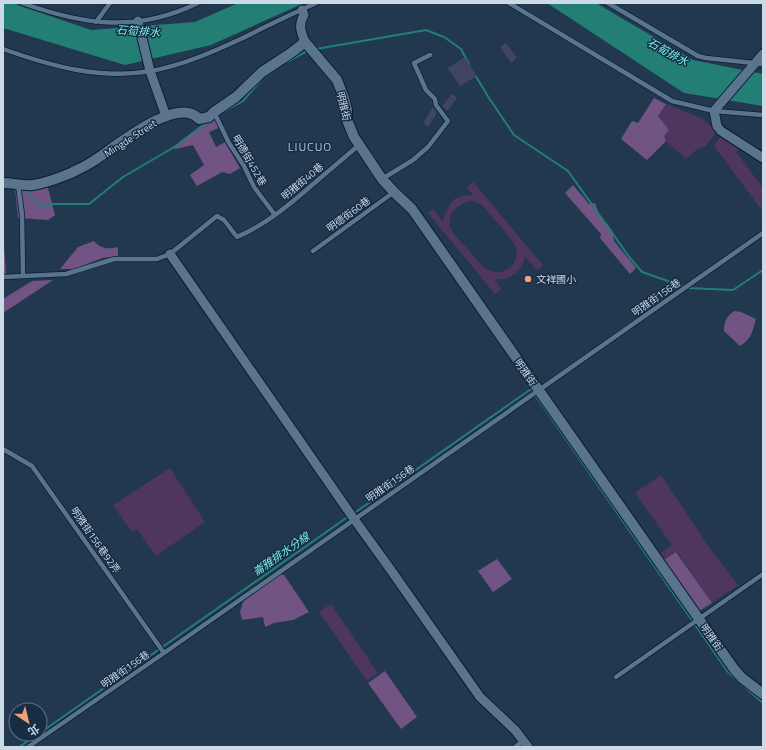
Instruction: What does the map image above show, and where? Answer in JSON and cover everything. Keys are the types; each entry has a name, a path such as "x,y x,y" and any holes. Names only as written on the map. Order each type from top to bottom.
{"street":[{"path":"302,10 304,15 300,28 305,42"},
{"path":"138,21 150,71 166,116"},
{"name":"Mingde Street","path":"3,183 33,185 72,172 95,160 126,138 166,116 188,112 195,114 199,119 209,117 236,97 262,72 305,42"},
{"name":"明雅街","path":"305,42 337,80 345,104 350,129 382,179 412,209 734,669 742,678 763,694"},
{"path":"763,54 757,65 714,111 716,126 721,131 763,158"},
{"path":"170,254 480,698 514,730 526,744"}],"lane":[{"path":"22,3 63,17 110,23 138,21 177,12 198,3"},
{"path":"96,22 110,3"},
{"path":"3,49 37,61 75,70 105,73 150,71 174,66 198,58 316,3"},
{"path":"509,3 672,101 714,111 763,115"},
{"path":"608,3 698,56 757,65"},
{"path":"382,179 413,160 428,147 448,121 436,105 435,99 426,90 414,63 430,55"},
{"name":"明德街452巷","path":"214,112 229,144 244,166 254,187 275,215"},
{"name":"明雅街40巷","path":"170,254 217,216 224,220 237,237 248,233 275,215 359,145"},
{"path":"18,184 22,215 23,275"},
{"name":"明德街60巷","path":"314,251 394,192"},
{"name":"明雅街156巷","path":"28,747 763,233"},
{"path":"3,277 66,274 114,259 157,259 170,254"},
{"name":"明雅街156巷92弄","path":"3,449 32,466 164,653"},
{"path":"616,677 763,574"},
{"path":"515,747 526,744"}],"shaded area":[{"path":"654,98 666,104 658,116 669,130 664,136 666,141 647,160 621,139 632,121 638,123"},
{"path":"666,104 701,118 717,131 706,146 696,150 686,159 666,141 658,116"},
{"path":"215,119 219,128 209,132 216,147 225,142 240,168 230,174 222,172 197,186 190,175 204,165 193,145 175,149 173,147 199,127"},
{"path":"721,136 740,148 736,152 763,188 763,212 714,146"},
{"path":"473,182 543,265 538,271 525,257 518,271 510,277 506,279 495,279 501,289 495,294 428,213 434,209 442,221 452,201 459,197 473,195 467,187","holes":["471,201 481,204 506,233 516,248 514,263 512,266 503,271 493,272 484,268 456,237 450,226 453,212 461,205"]},
{"path":"47,184 55,215 48,220 18,218 15,188"},
{"path":"573,185 589,204 595,203 599,214 612,230 614,241 636,268 630,274 600,238 601,234 565,193"},
{"path":"94,241 104,248 118,247 118,256 102,258 75,269 60,269 78,247"},
{"path":"4,242 6,274 3,274"},
{"path":"53,280 3,313 3,299 32,281"},
{"path":"734,311 741,312 756,319 753,331 749,338 740,346 724,331 726,320"},
{"path":"170,468 205,522 156,556 137,529 132,532 113,505"},
{"path":"661,475 710,548 738,585 712,603 677,552 661,562 656,556 672,545 635,493"},
{"path":"676,552 712,603 696,613 661,562"},
{"path":"497,559 512,579 493,592 478,571"},
{"path":"279,574 284,575 309,612 293,620 274,623 265,627 263,617 242,620 240,612 244,599"},
{"path":"331,604 378,673 367,681 319,612"},
{"path":"385,671 417,717 401,729 368,683"}],"water":[{"name":"石筍排水","path":"3,3 12,3 91,30 195,22 238,3 304,3 211,45 125,65 3,28"},
{"name":"石筍排水","path":"547,3 596,3 693,60 763,74 763,106 684,93"}],"building":[{"path":"506,43 517,58 511,63 500,47"},
{"path":"465,57 477,76 460,86 448,68"},
{"path":"452,94 457,98 447,111 442,106"},
{"path":"433,107 437,113 428,127 423,123"}],"waterway":[{"path":"316,49 426,30 444,37 461,49 469,64"},
{"path":"287,62 307,51"},
{"path":"216,116 243,101 263,78 278,67"},
{"path":"475,75 514,135 568,171 630,258 642,272 688,288 733,290 763,270"},
{"path":"22,188 38,204 89,204 123,177 176,146 207,122"},
{"path":"353,514 531,389 728,672 763,703"},
{"name":"崙雅排水分線","path":"48,727 349,516"},
{"name":"崙雅排水分線","path":"19,747 26,742"}],"place":[{"name":"文祥國小","path":"528,279"}],"district":[{"name":"LIUCUO","path":"310,147"}]}
